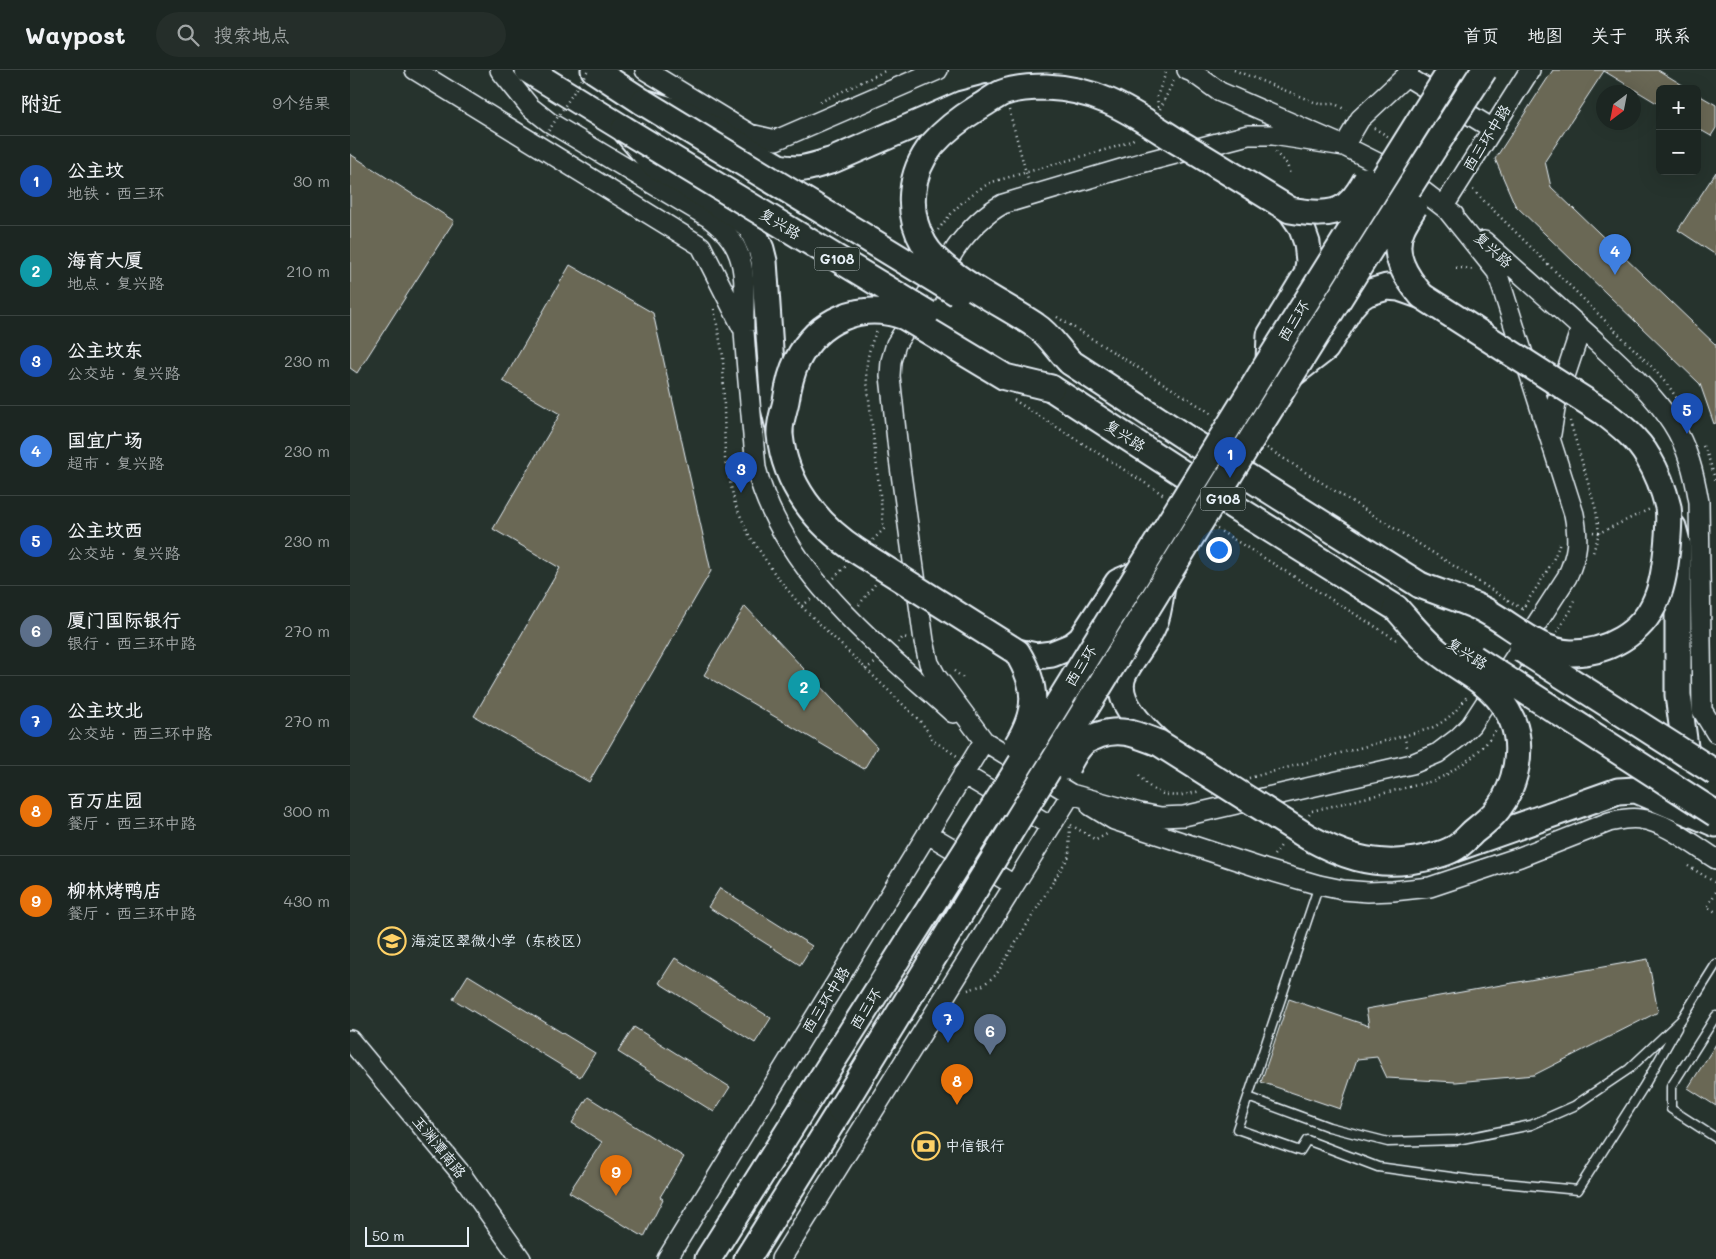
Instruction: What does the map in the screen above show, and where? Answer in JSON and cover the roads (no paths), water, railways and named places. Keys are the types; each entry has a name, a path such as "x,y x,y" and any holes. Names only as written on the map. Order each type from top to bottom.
{"highway":[{"name":"复兴路","path":"528,70 1051,388 1716,814"},
{"name":"G108","path":"594,70 643,102 1070,362 1191,441 1716,773"},
{"name":"西三环","path":"747,1259 1293,373 1405,169 1452,70"},
{"name":"西三环","path":"708,1259 1002,794 1269,361 1405,169 1484,70"},
{"path":"643,102 688,116 779,166 799,170 833,160 962,104 1001,94 1036,87 1070,89 1100,97 1118,105 1290,210 1301,226 1307,243 1309,261 1307,274 1270,335 1269,361"},
{"path":"1001,94 956,121 941,135 920,164 915,179 912,208 916,227 924,246 936,260 954,274 1039,327 1070,362"},
{"path":"624,129 654,164 738,216 751,227 757,238 764,261 774,408 786,462 793,480 811,510 832,533 856,551 1017,652 1036,656 1052,654 1072,646 1081,639 1118,582 1139,573"},
{"path":"1290,210 1320,213 1335,211 1346,206 1355,198 1369,175 1405,169 1414,206 1401,228 1398,241 1399,258 1406,276 1422,296"},
{"path":"1293,373 1326,348 1358,299 1366,293 1387,287 1399,288 1422,296 1603,412 1625,429 1648,456 1656,473 1678,546 1678,695 1686,754"},
{"path":"780,432 790,379 796,362 804,349 830,324 851,314 865,311 891,312 905,317 1005,377 1051,388"},
{"path":"1420,585 1481,609 1544,647 1559,652 1590,651 1604,648 1619,642 1633,631 1646,618 1656,600 1666,560 1668,508"},
{"path":"1159,743 1134,718 1126,703 1122,688 1122,676 1154,624 1163,583"},
{"path":"1396,608 1438,652 1484,683 1499,698 1513,722 1517,736 1518,753 1511,788 1504,800 1485,822 1454,849"},
{"path":"1002,794 1002,771 1026,731 1031,714 1032,688 1027,668 1017,652"},
{"path":"1026,807 1049,795 1078,749 1087,740 1110,732 1122,731 1159,743 1308,838 1331,850 1367,860 1402,861 1425,858 1618,791 1636,790 1716,824"}],"street":[{"path":"415,70 700,246 744,330"},
{"path":"500,70 530,107 549,122 708,216 722,228 732,241 739,255 742,273 744,330 756,468 762,489 782,532 794,553 822,590 888,654 984,741 1114,820 1264,870 1343,890 1393,891 1430,886 1520,857 1596,827 1623,819 1640,819 1658,824 1673,831 1716,859"},
{"path":"645,70 750,134 776,140 938,70"},
{"name":"复兴路","path":"1187,70 1220,92 1344,146 1405,169 1642,385 1672,423 1694,470 1699,502 1702,710 1716,733"},
{"name":"西三环中路","path":"1444,206 1530,70"},
{"path":"984,741 936,676 925,651 899,459 890,376 891,361 896,344 965,235 987,214 1003,204 1142,163 1248,135 1288,136 1344,146 1360,119 1408,73 1492,130"},
{"path":"1071,794 1140,813 1161,817 1184,816 1412,764 1438,753 1458,738 1479,714 1567,576 1575,560 1578,544 1574,514 1497,272 1444,206"},
{"path":"1550,438 1556,403 1581,328"},
{"name":"西三环中路","path":"667,1259 984,741"},
{"path":"963,774 1051,826"},
{"path":"781,1259 1071,794"},
{"path":"928,834 1014,886"},
{"name":"玉渊潭南路","path":"350,1040 459,1171 521,1259"}],"lane":[{"path":"1405,169 1421,145"},
{"path":"1319,885 1237,1129 1300,1151 1307,1140 1378,1167 1473,1180 1578,1190 1644,1086 1681,1020 1716,964"},
{"path":"1716,1016 1671,1087 1671,1109 1716,1138"},
{"path":"1248,1097 1329,1127 1388,1142 1456,1140 1531,1125 1574,1106 1629,1069 1681,1020"}],"place":[{"name":"国宜广场","path":"1615,275"},
{"name":"公主坟西","path":"1687,434"},
{"name":"公主坟","path":"1230,478"},
{"name":"公主坟东","path":"741,493"},
{"name":"海育大厦","path":"804,711"},
{"name":"海淀区翠微小学（东校区）","path":"392,941"},
{"name":"公主坟北","path":"948,1043"},
{"name":"厦门国际银行","path":"990,1055"},
{"name":"百万庄园","path":"957,1105"},
{"name":"中信银行","path":"926,1146"},
{"name":"柳林烤鸭店","path":"616,1196"}]}
